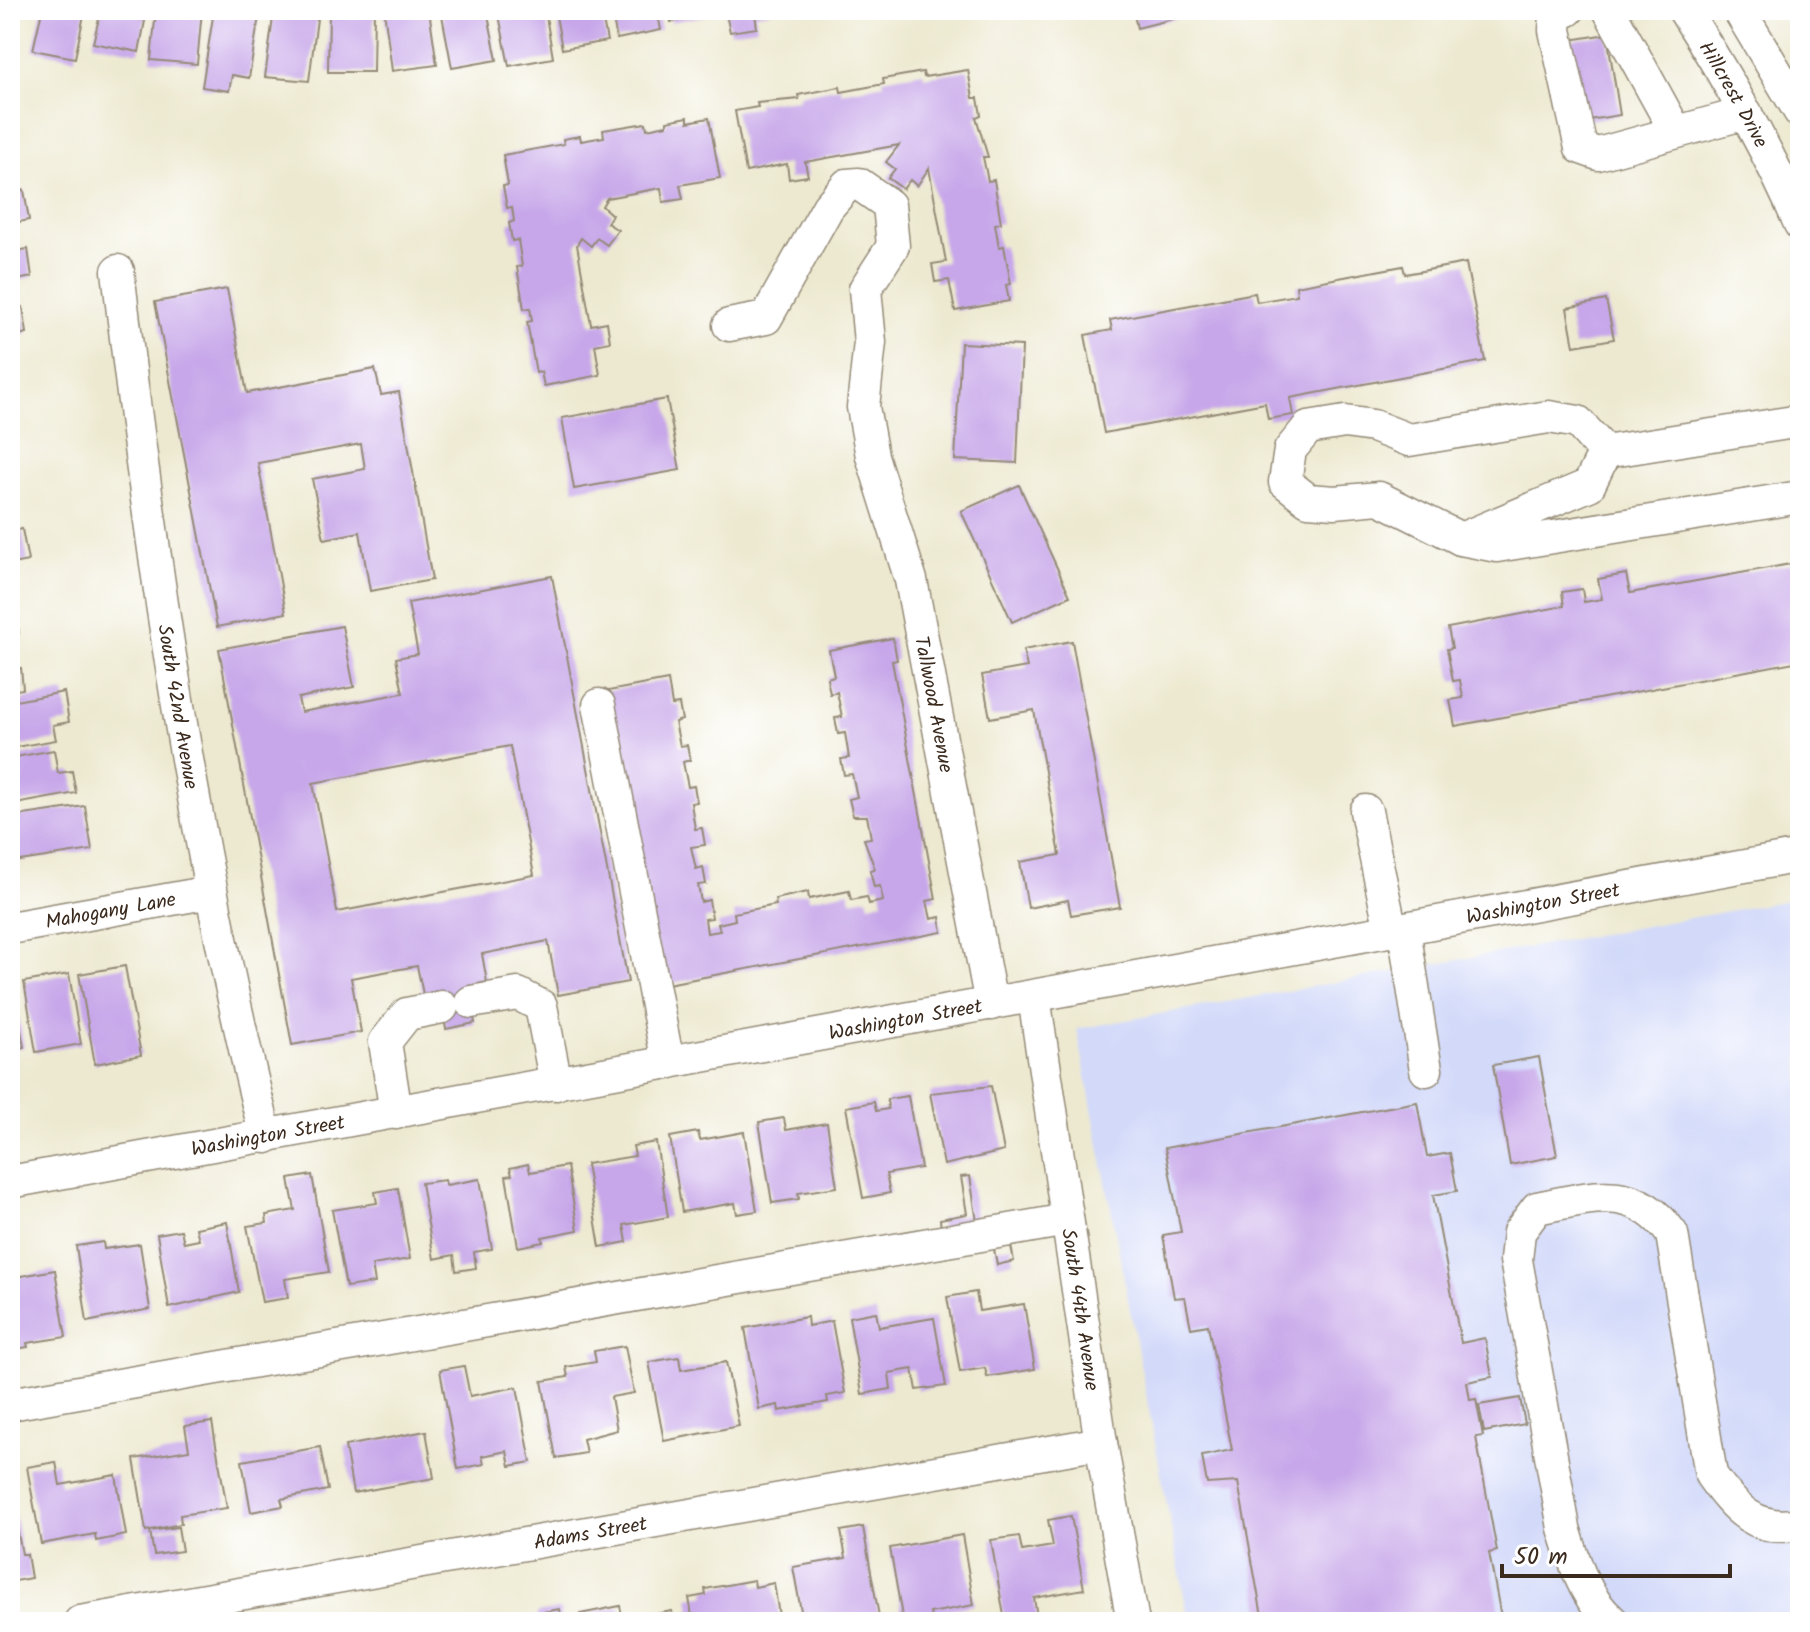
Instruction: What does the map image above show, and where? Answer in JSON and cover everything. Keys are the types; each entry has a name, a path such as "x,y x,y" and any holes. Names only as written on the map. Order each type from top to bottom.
{"street":[{"path":"1568,10 1556,15 1555,30 1581,148 1598,154 1746,113"},
{"path":"1609,10 1676,132"},
{"name":"Hillcrest Drive","path":"1684,10 1746,113 1781,179 1800,224"},
{"path":"1739,10 1800,112"},
{"name":"Tallwood Avenue","path":"729,325 766,318 828,207 847,185 859,184 889,205 893,246 865,289 870,342 863,407 872,456 911,580 991,1004"},
{"name":"South 42nd Avenue","path":"118,271 144,496 211,892 266,1137"},
{"path":"1605,452 1578,422 1549,417 1409,440 1373,426 1345,422 1308,428 1290,450 1285,482 1308,500 1335,502 1379,498 1461,539 1497,546 1800,497"},
{"path":"1605,452 1800,421"},
{"path":"1461,539 1589,485 1605,452"},
{"path":"599,705 668,1063"},
{"path":"1366,811 1398,930 1426,1070"},
{"name":"Washington Street","path":"10,1182 1800,856"},
{"name":"Mahogany Lane","path":"10,928 211,892"},
{"path":"396,1113 385,1042 407,1014 456,1004 518,994 541,1006 556,1084"},
{"name":"South 44th Avenue","path":"1034,997 1101,1443 1133,1622"},
{"path":"1613,1622 1601,1612 1576,1567 1564,1528 1516,1260 1519,1232 1537,1208 1606,1195 1656,1212 1672,1234 1711,1475 1732,1505 1751,1521 1782,1528 1800,1524"},
{"path":"10,1404 1067,1220"},
{"name":"Adams Street","path":"80,1622 1101,1443"}],"shaded area":[{"path":"1800,898 1800,1622 1189,1622 1077,1029"}],"building":[{"path":"42,10 85,10 75,58 33,50"},
{"path":"101,10 147,10 139,52 93,43"},
{"path":"156,10 202,10 197,64 151,60"},
{"path":"214,10 260,10 249,78 232,75 229,91 202,87"},
{"path":"274,10 318,11 309,81 265,77"},
{"path":"329,10 374,10 373,72 328,72"},
{"path":"384,10 429,10 437,65 392,71"},
{"path":"441,10 487,10 497,60 452,68"},
{"path":"498,10 545,10 553,58 509,66"},
{"path":"555,10 601,10 607,41 562,49"},
{"path":"611,10 657,10 661,30 617,39"},
{"path":"669,10 713,10 714,14 671,22"},
{"path":"725,10 769,12 755,14 757,28 730,32"},
{"path":"1133,10 1184,10 1185,16 1137,28"},
{"path":"1607,34 1620,115 1583,121 1570,40"},
{"path":"968,70 973,98 978,98 981,115 976,117 988,157 983,157 988,181 994,180 1001,223 995,224 999,247 1004,246 1011,284 1006,285 1009,301 955,311 949,280 935,282 932,264 946,262 929,168 917,186 910,180 903,189 888,178 895,169 886,162 899,145 805,162 808,176 789,179 787,164 746,172 735,111 758,107 757,103 799,99 798,95 840,87 841,92 884,84 883,79 923,72 924,77"},
{"path":"688,117 688,122 709,118 720,178 680,185 683,199 663,202 661,188 607,198 602,206 612,215 607,223 618,230 607,245 597,238 591,246 581,238 577,245 591,325 607,322 610,342 595,345 600,375 544,386 541,372 536,373 527,322 532,321 530,308 524,309 517,267 522,266 518,240 512,241 509,223 514,221 512,207 507,208 503,186 508,185 503,155 564,144 563,139 580,136 581,141 604,137 603,130 646,123 647,129"},
{"path":"24,190 29,220 14,223 17,237 10,238 10,193"},
{"path":"28,249 32,277 17,280 19,294 10,296 10,252"},
{"path":"1466,263 1485,361 1290,398 1293,415 1268,419 1265,403 1104,433 1085,335 1112,330 1110,320 1255,293 1257,302 1297,295 1296,286 1403,266 1405,274"},
{"path":"227,289 247,393 375,369 381,395 399,392 432,580 370,591 360,532 324,539 312,479 365,469 361,444 258,463 286,613 217,627 155,302"},
{"path":"1606,300 1614,339 1574,346 1567,308"},
{"path":"23,307 27,333 10,337 10,309"},
{"path":"961,343 1022,346 1017,463 955,460"},
{"path":"15,363 19,392 10,393 10,364"},
{"path":"667,399 680,470 574,489 562,418"},
{"path":"1019,485 1070,596 1012,622 961,511"},
{"path":"22,529 28,561 12,564 14,577 10,578 10,531"},
{"path":"1796,563 1800,584 1800,661 1455,726 1450,700 1463,698 1460,680 1453,681 1447,649 1452,648 1448,628 1564,606 1562,592 1582,589 1584,602 1602,599 1598,579 1626,574 1630,593"},
{"path":"552,576 628,982 558,995 548,941 482,954 487,982 468,986 475,1023 446,1029 439,991 423,994 417,966 351,978 361,1032 292,1045 219,649 342,626 354,687 298,698 301,712 403,693 396,658 418,654 408,603","holes":["510,746 534,875 337,912 313,783"]},
{"path":"15,609 19,633 10,635 10,610"},
{"path":"893,638 897,660 892,661 936,899 927,901 931,919 940,917 942,932 662,985 603,692 668,680 672,705 679,704 682,720 675,722 680,746 687,745 690,760 683,762 688,787 694,786 697,802 691,803 695,829 702,828 705,845 691,847 696,869 703,867 706,884 698,885 701,902 709,900 712,918 705,919 707,933 720,931 718,924 735,920 734,913 776,905 775,899 808,892 809,899 849,891 851,900 867,897 869,904 883,901 880,886 874,887 870,870 875,869 864,839 871,838 867,816 853,816 849,799 857,797 852,774 844,775 841,759 849,758 845,733 838,734 835,718 842,717 837,692 830,694 827,678 834,676 829,650"},
{"path":"1072,641 1120,907 1071,915 1068,900 1028,908 1020,862 1060,855 1034,710 990,718 982,675 1027,667 1023,650"},
{"path":"10,646 13,646 16,669 21,668 23,689 10,691"},
{"path":"64,692 69,722 53,725 56,740 10,748 10,702"},
{"path":"54,750 58,773 72,771 76,793 10,805 10,758"},
{"path":"85,806 92,850 13,862 10,817"},
{"path":"125,966 141,1055 95,1064 79,974"},
{"path":"69,974 81,1044 36,1052 24,982"},
{"path":"13,986 24,1047 10,1050 10,987"},
{"path":"1539,1057 1557,1156 1510,1165 1493,1065"},
{"path":"991,1086 1004,1151 944,1165 930,1093"},
{"path":"908,1096 921,1168 886,1174 890,1193 863,1198 846,1107 874,1102 876,1111 888,1109 887,1099"},
{"path":"1417,1102 1427,1157 1450,1153 1457,1191 1433,1195 1461,1343 1485,1338 1492,1377 1467,1382 1470,1400 1476,1399 1483,1436 1476,1437 1497,1551 1489,1553 1502,1622 1263,1622 1238,1482 1207,1484 1202,1456 1232,1450 1208,1325 1191,1328 1185,1297 1174,1298 1163,1235 1181,1232 1165,1148"},
{"path":"784,1118 786,1130 827,1123 837,1187 798,1193 799,1199 772,1203 759,1122"},
{"path":"698,1132 700,1140 744,1132 757,1211 737,1214 735,1203 682,1212 670,1137"},
{"path":"656,1142 668,1217 624,1225 627,1242 600,1247 586,1164 635,1156 633,1146"},
{"path":"528,1164 530,1172 567,1166 578,1230 542,1237 543,1242 518,1247 506,1176 512,1175 510,1168"},
{"path":"312,1175 329,1272 285,1279 288,1298 262,1302 247,1226 267,1223 266,1215 295,1210 289,1179"},
{"path":"970,1176 977,1222 941,1229 940,1219 967,1214 961,1177"},
{"path":"480,1179 492,1249 474,1252 476,1268 456,1271 454,1255 434,1259 421,1183 445,1180 446,1185"},
{"path":"398,1188 410,1259 372,1265 375,1283 346,1287 332,1210 377,1203 375,1192"},
{"path":"227,1222 239,1292 169,1308 157,1234 181,1230 184,1243 199,1240 196,1228"},
{"path":"103,1242 104,1249 140,1244 150,1309 87,1322 76,1246"},
{"path":"1011,1246 1014,1261 997,1265 994,1249"},
{"path":"10,1267 13,1267 15,1277 55,1270 66,1337 27,1343 28,1347 10,1350"},
{"path":"976,1292 979,1311 1024,1304 1035,1369 987,1377 985,1368 960,1372 947,1297"},
{"path":"876,1312 879,1327 934,1318 946,1386 917,1390 913,1369 889,1373 891,1389 862,1394 849,1317"},
{"path":"807,1317 808,1326 832,1321 845,1393 827,1396 828,1402 779,1411 778,1405 759,1409 745,1328"},
{"path":"625,1346 634,1393 611,1397 617,1430 583,1439 586,1453 556,1458 542,1381 568,1377 566,1367 596,1362 594,1351"},
{"path":"679,1357 681,1370 726,1362 739,1426 664,1441 649,1362"},
{"path":"464,1366 470,1396 517,1387 531,1462 510,1466 507,1451 482,1456 484,1464 458,1469 440,1370"},
{"path":"1520,1398 1525,1424 1484,1432 1479,1405"},
{"path":"212,1422 227,1508 180,1515 181,1524 146,1531 134,1459 189,1450 185,1426"},
{"path":"426,1431 434,1478 353,1493 345,1446"},
{"path":"320,1447 328,1490 281,1499 283,1506 251,1512 242,1461"},
{"path":"56,1462 60,1485 116,1475 126,1535 96,1541 95,1534 41,1544 27,1467"},
{"path":"10,1492 22,1554 27,1554 31,1578 10,1582"},
{"path":"1071,1516 1084,1589 1034,1598 1038,1622 1005,1622 991,1540 1019,1536 1022,1551 1053,1546 1048,1520"},
{"path":"178,1527 182,1551 154,1555 150,1531"},
{"path":"863,1527 880,1622 803,1622 793,1567 846,1558 841,1531"},
{"path":"962,1535 974,1605 930,1613 932,1622 903,1622 890,1548"},
{"path":"754,1580 755,1587 774,1583 780,1622 693,1622 689,1598 706,1595 705,1589"},
{"path":"620,1606 623,1620 672,1611 674,1622 582,1622 580,1614"},
{"path":"560,1609 562,1622 516,1622 537,1617 537,1613"}]}
